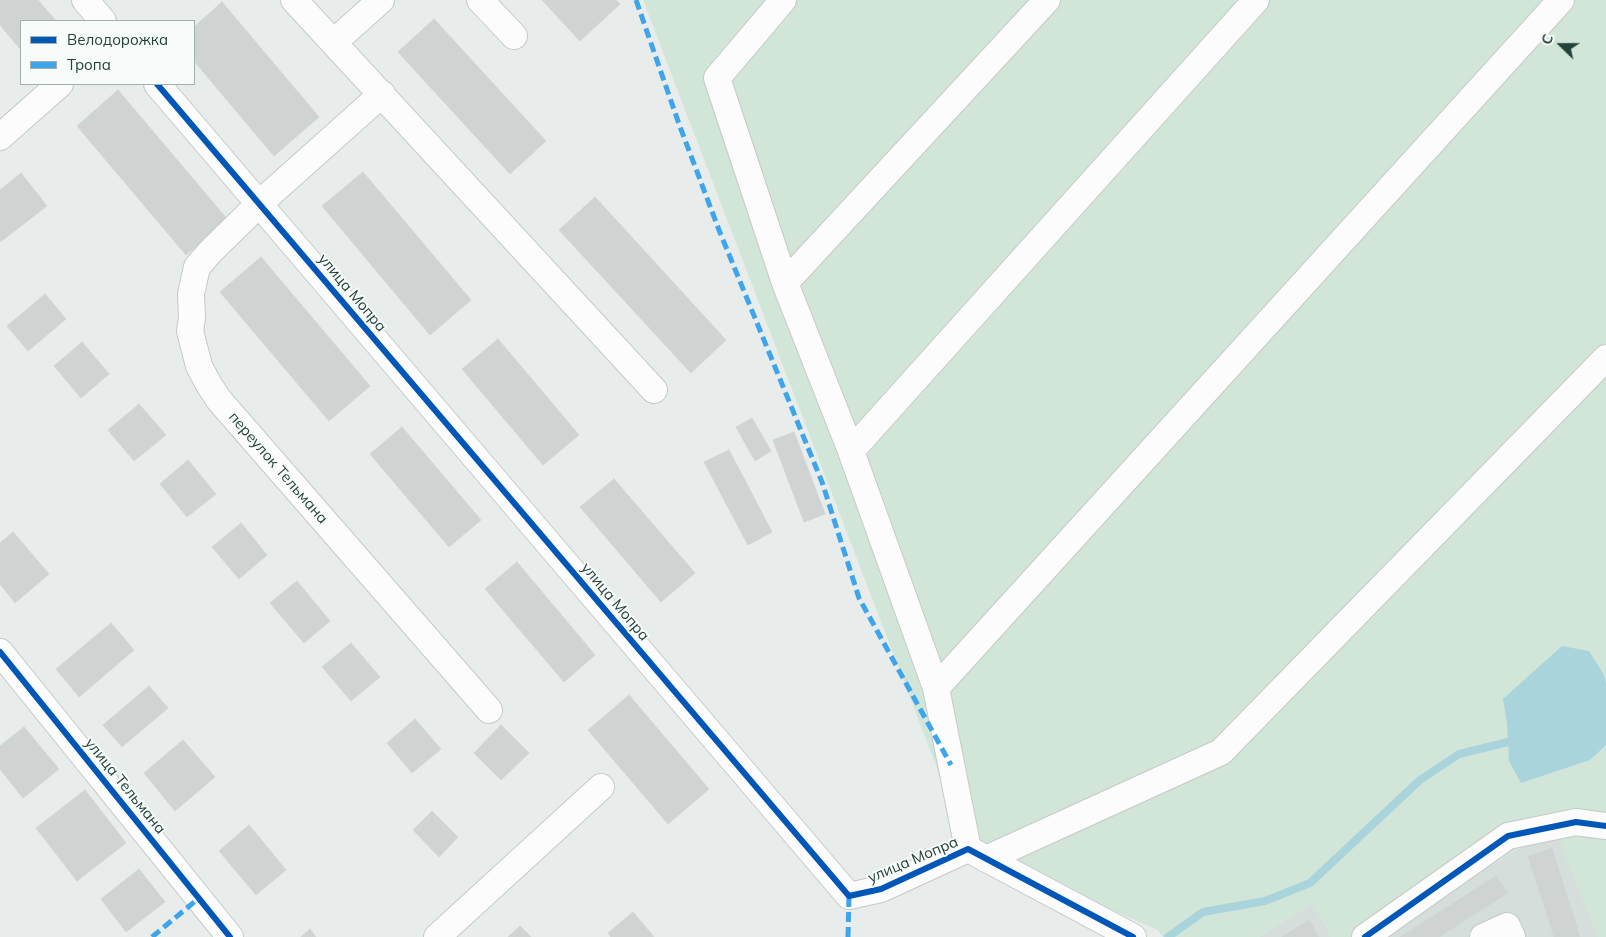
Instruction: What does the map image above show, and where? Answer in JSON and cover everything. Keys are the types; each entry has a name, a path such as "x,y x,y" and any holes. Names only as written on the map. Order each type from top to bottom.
{"street":[{"path":"85,0 102,20"},
{"path":"294,0 654,390"},
{"path":"334,42 381,0"},
{"path":"480,0 514,36"},
{"path":"783,0 717,78 785,283 852,451 936,688 977,854 1133,937"},
{"path":"785,283 1047,0"},
{"path":"852,451 1256,0"},
{"path":"936,688 1561,0"},
{"path":"0,137 59,85"},
{"name":"улица Мопра","path":"158,85 849,896 881,890 977,854"},
{"name":"переулок Тельмана","path":"382,94 260,204 197,267 191,294 192,318 190,331 200,366 219,400 489,710"},
{"path":"977,854 1221,752 1606,358"},
{"name":"улица Тельмана","path":"0,652 230,937"},
{"path":"437,937 600,787"},
{"path":"1365,937 1508,836 1576,822 1606,826"},
{"path":"1483,937 1507,926 1512,937"}],"shaded area":[{"path":"1555,827 1598,937 1370,937"},
{"path":"1313,903 1332,937 1258,937"}],"green space":[{"path":"643,0 1606,0 1606,937 1598,937 1554,827 1370,937 1332,937 1313,903 1258,937 1163,937 1158,930 968,849"}],"water":[{"path":"1562,646 1589,651 1604,675 1606,683 1606,745 1590,760 1521,783 1509,761 1507,723 1503,699"}],"building":[{"path":"0,0 38,0 55,20 20,20 20,49 0,25"},
{"path":"542,0 616,0 620,4 580,41"},
{"path":"222,2 319,117 274,156 195,62 195,26"},
{"path":"434,19 546,141 510,174 398,52"},
{"path":"118,90 228,220 186,255 77,126"},
{"path":"363,172 471,300 430,335 322,206"},
{"path":"21,173 47,206 0,242 0,190"},
{"path":"595,197 726,340 691,373 559,230"},
{"path":"261,257 370,386 329,421 220,292"},
{"path":"45,294 66,319 28,351 7,326"},
{"path":"498,339 579,435 543,465 462,369"},
{"path":"82,342 109,374 81,398 54,366"},
{"path":"139,404 166,435 134,461 108,430"},
{"path":"752,418 771,451 755,461 736,427"},
{"path":"402,427 481,520 449,547 370,454"},
{"path":"794,432 825,514 804,522 773,440"},
{"path":"729,450 772,532 748,545 704,462"},
{"path":"188,460 216,494 187,517 160,484"},
{"path":"614,479 695,573 661,602 580,507"},
{"path":"241,523 267,555 239,579 212,547"},
{"path":"13,532 49,574 15,603 0,584 0,543"},
{"path":"517,562 595,655 564,682 485,589"},
{"path":"297,581 330,621 304,643 270,603"},
{"path":"111,623 134,650 79,697 56,669"},
{"path":"351,643 380,677 351,701 322,667"},
{"path":"149,686 168,708 122,747 103,725"},
{"path":"629,695 709,789 668,824 588,730"},
{"path":"415,719 441,749 412,773 387,743"},
{"path":"501,725 529,753 501,780 474,753"},
{"path":"24,727 59,769 23,798 0,769 0,746"},
{"path":"183,740 215,777 175,811 144,773"},
{"path":"85,790 126,843 77,881 36,828"},
{"path":"432,811 458,837 439,857 413,830"},
{"path":"249,825 286,870 256,895 219,851"},
{"path":"1552,848 1580,937 1554,937 1528,856"},
{"path":"139,869 165,902 126,932 101,899"},
{"path":"1496,876 1508,893 1439,937 1400,937"},
{"path":"633,912 654,937 611,937 608,933"},
{"path":"1309,920 1319,937 1282,937"},
{"path":"520,926 531,937 508,937"},
{"path":"310,929 316,937 301,937"}],"waterway":[{"path":"1168,937 1203,912 1265,901 1310,883 1420,780 1459,754 1508,742"}],"marked path":[{"path":"636,0 679,124 719,230 822,482 859,598 951,765"},
{"path":"848,937 849,896"},
{"path":"152,937 199,898"}],"cycle path":[{"path":"158,85 849,896 881,889 968,849 1133,937"},
{"path":"0,652 230,937"},
{"path":"1365,937 1508,836 1576,822 1606,826"}]}
